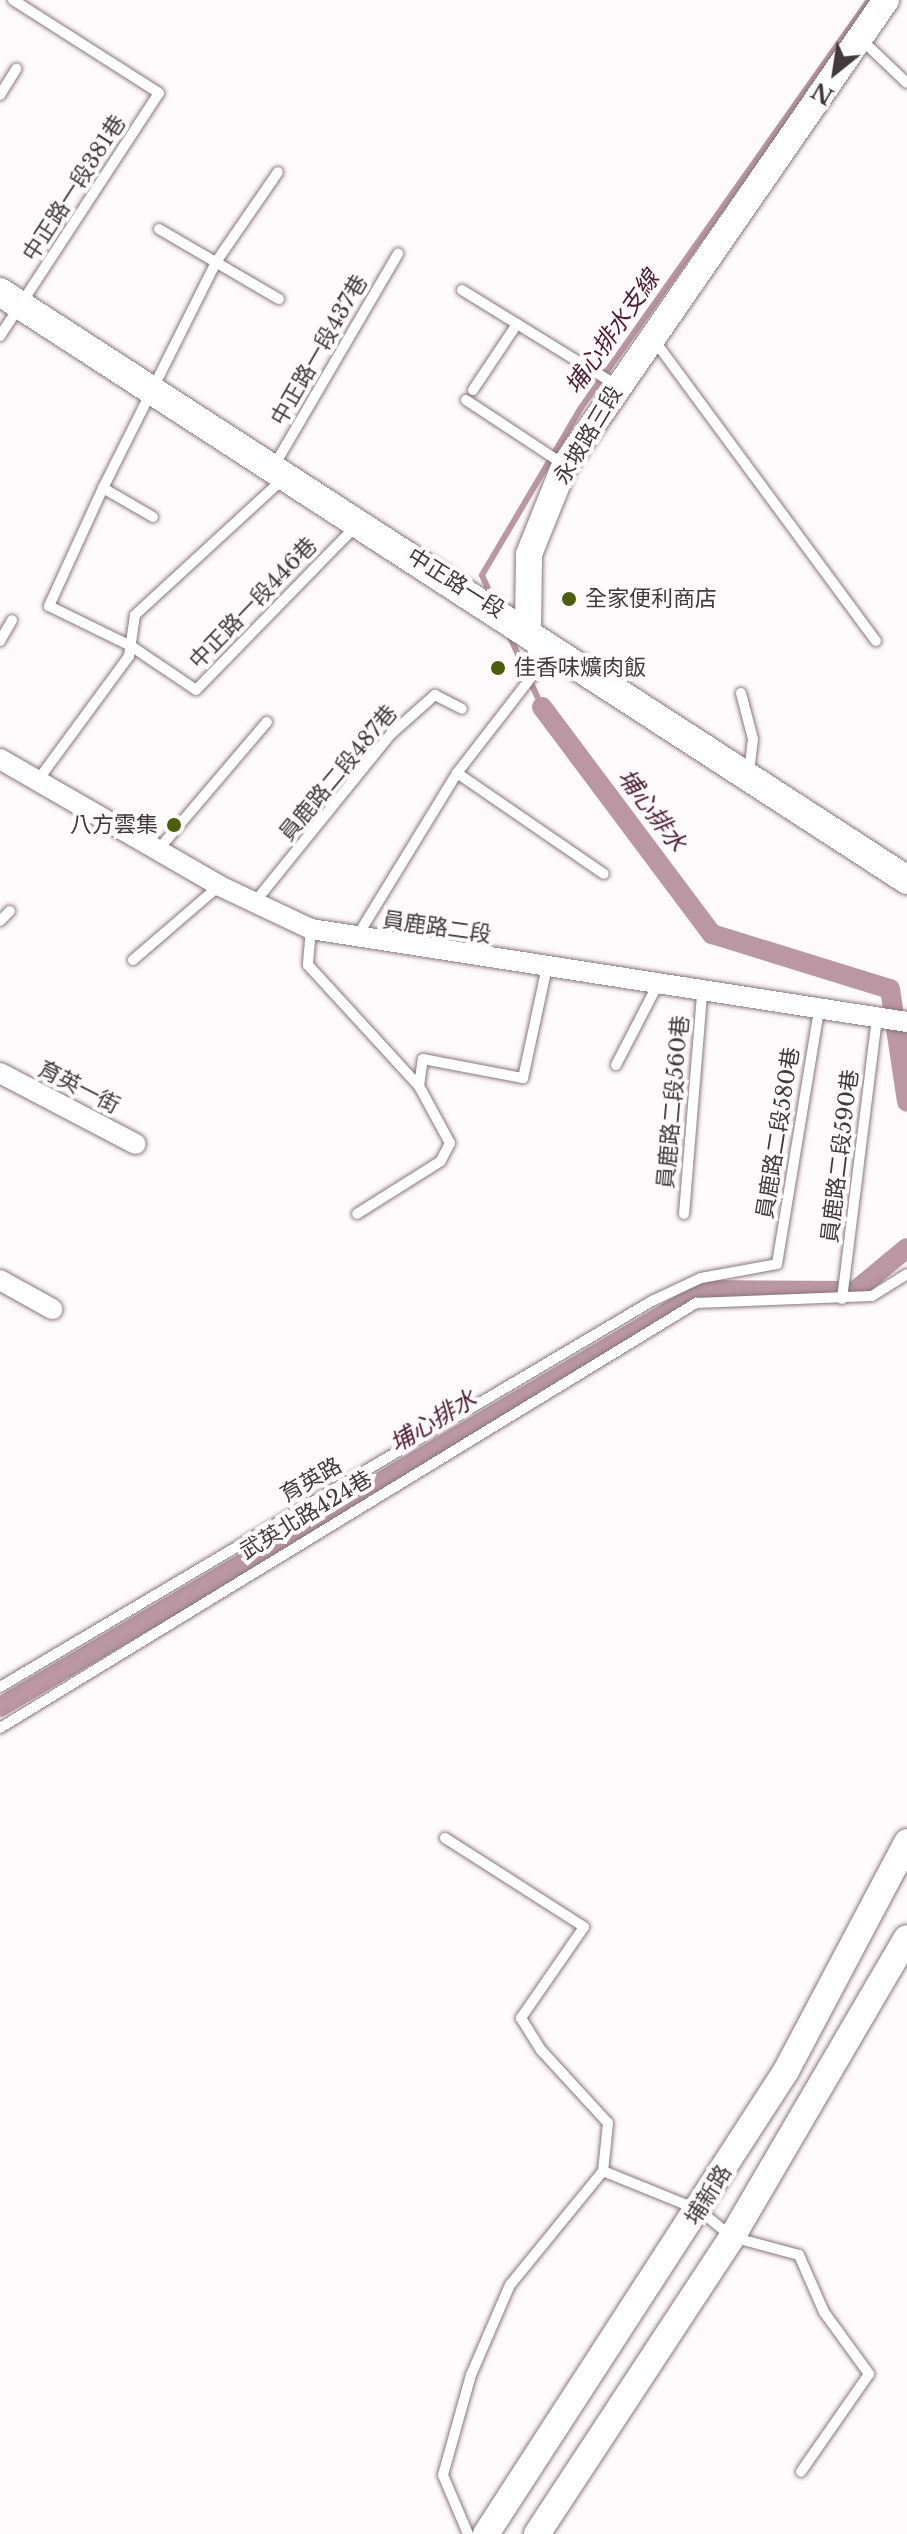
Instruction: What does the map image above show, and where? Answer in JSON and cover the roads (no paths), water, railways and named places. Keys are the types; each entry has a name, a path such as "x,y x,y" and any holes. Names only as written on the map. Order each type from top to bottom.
{"main road":[{"name":"中正路一段","path":"11,299 528,629 907,880"}],"street":[{"name":"永坡路三段","path":"528,629 529,554 565,465 860,37 877,7"},
{"name":"員鹿路二段","path":"0,759 220,886 311,929 356,939 702,994 907,1022"},
{"name":"育英一街","path":"0,1073 136,1144"},
{"path":"0,1280 52,1309"},
{"name":"埔新路","path":"486,2534 699,2210 786,2071 907,1842"},
{"name":"埔新路","path":"537,2534 732,2237 907,1938"}],"lane":[{"name":"中正路一段381巷","path":"0,336 11,299 159,93 13,0"},
{"path":"860,37 907,83"},
{"path":"0,95 16,69"},
{"path":"131,646 49,606 103,488 216,262 278,172"},
{"path":"159,229 279,299"},
{"name":"中正路一段437巷","path":"38,780 131,646 135,615 280,471 398,254"},
{"path":"462,290 618,386"},
{"path":"473,390 517,324"},
{"path":"652,337 876,641"},
{"path":"466,400 565,465"},
{"path":"103,488 153,517"},
{"name":"中正路一段446巷","path":"131,646 196,690 360,522"},
{"path":"0,641 12,620"},
{"name":"永坡路三段","path":"356,939 457,773 537,670 528,629"},
{"path":"741,693 753,739 749,775"},
{"name":"員鹿路二段487巷","path":"254,903 391,734 435,695 462,709"},
{"path":"158,850 267,722"},
{"path":"457,773 604,874"},
{"path":"133,960 220,886"},
{"path":"0,921 10,911"},
{"path":"311,929 308,965 419,1086 450,1143 441,1161 357,1214"},
{"path":"419,1086 423,1059 523,1078 547,967"},
{"path":"616,1065 657,986"},
{"name":"員鹿路二段560巷","path":"684,1214 702,994"},
{"name":"員鹿路二段580巷","path":"777,1264 819,1009"},
{"name":"員鹿路二段590巷","path":"842,1299 877,1018"},
{"name":"育英路","path":"0,1687 652,1301 701,1278 777,1264"},
{"name":"武英北路424巷","path":"0,1728 696,1303 872,1296 907,1274"},
{"path":"445,1838 584,1927 521,2018 541,2050 608,2123 603,2171 510,2285 471,2375 443,2475 468,2534"},
{"path":"603,2171 699,2210 732,2237 799,2255 824,2312 869,2374 801,2472"}],"waterway":[{"name":"埔心排水支線","path":"493,599 482,575 580,409 869,0"},
{"name":"埔心排水支線","path":"509,635 542,707"},
{"name":"埔心排水","path":"542,707 712,934 890,989 907,1102"},
{"name":"埔心排水","path":"0,1707 705,1290 855,1291 907,1248"}],"place":[{"name":"全家便利商店","path":"569,599"},
{"name":"佳香味爌肉飯","path":"498,668"},
{"name":"八方雲集","path":"174,825"}]}
